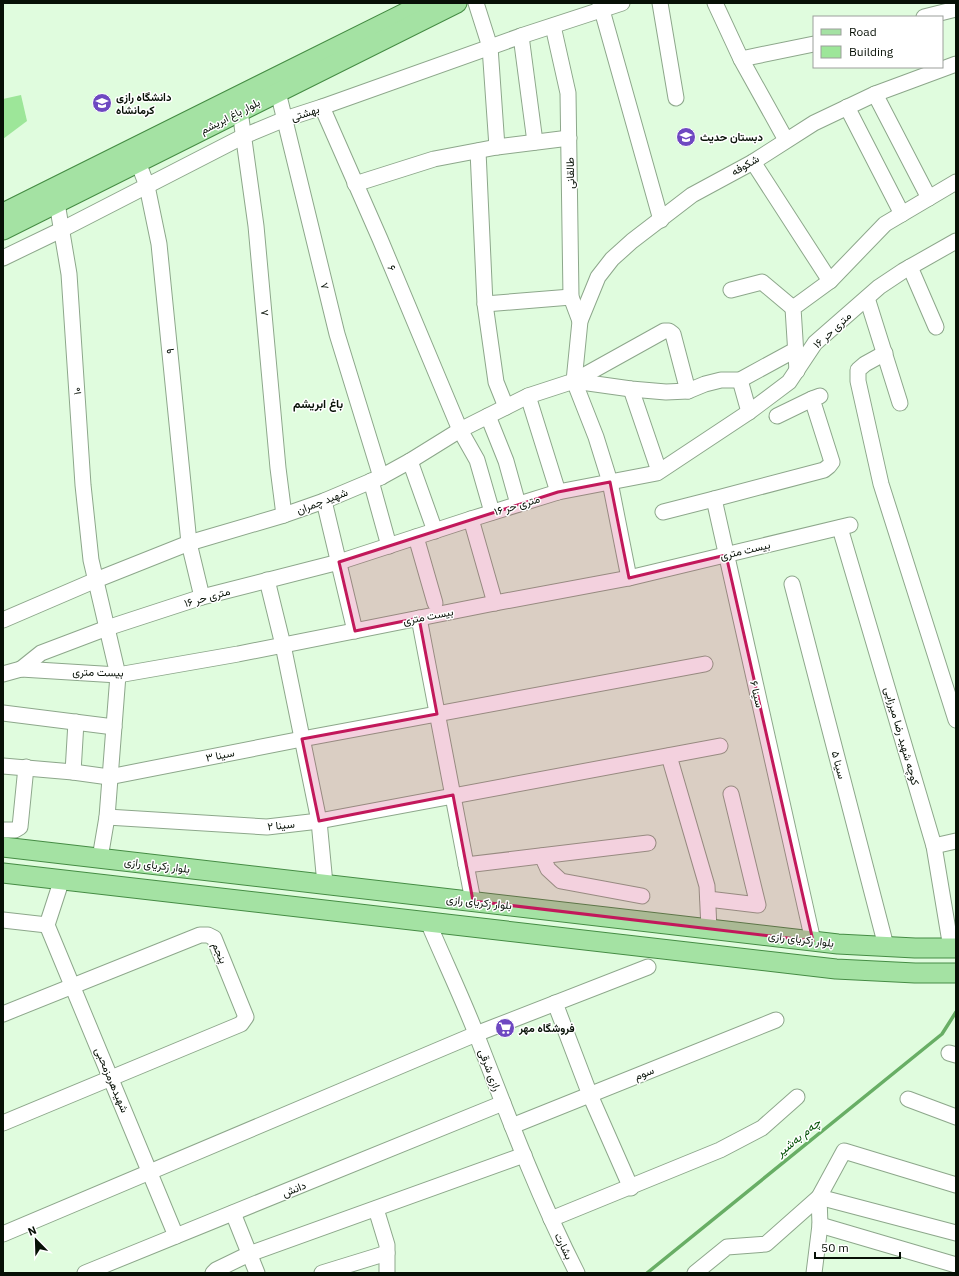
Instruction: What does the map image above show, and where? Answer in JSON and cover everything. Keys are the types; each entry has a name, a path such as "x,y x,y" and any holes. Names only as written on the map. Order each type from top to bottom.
{"main road":[{"name":"بلوار باغ ابریشم","path":"3,213 425,3"},
{"name":"بلوار باغ ابریشم","path":"3,230 457,3"},
{"name":"بلوار زکریای رازی","path":"3,847 325,884 431,898 838,944 954,948"},
{"path":"3,873 836,969 915,973 956,973"},
{"path":"428,922 431,898"}],"street":[{"path":"476,3 490,47 497,147"},
{"name":"بهشتی","path":"3,258 61,230 244,136 285,119 553,26 601,6 622,3"},
{"path":"660,3 676,98"},
{"path":"715,3 741,59 786,140"},
{"path":"601,6 661,220"},
{"path":"928,16 956,9"},
{"name":"طالقانی","path":"553,26 568,93 571,297 580,321"},
{"path":"521,36 535,142"},
{"path":"741,59 813,44"},
{"name":"شکوفه","path":"580,321 598,277 612,258 692,195 753,162 814,123 875,94 956,64"},
{"name":"۷","path":"278,92 337,334 376,479 389,546"},
{"path":"875,94 929,198"},
{"name":"۶","path":"322,107 460,430 477,460 492,512"},
{"path":"847,107 902,214"},
{"name":"۸","path":"240,111 256,226 278,468 284,515"},
{"path":"355,184 434,159 497,147 569,138"},
{"path":"478,151 485,304 496,382 506,407"},
{"name":"۹","path":"138,162 147,186 159,244 189,543 202,597"},
{"path":"753,162 830,281"},
{"path":"793,308 830,281 885,224 956,182"},
{"name":"۱۰","path":"57,203 69,274 83,485 91,560 118,675 107,817 100,858"},
{"name":"۱۶ متری حر","path":"20,669 41,653 107,628 202,597 339,562 435,530 558,492 657,473 749,412 789,382 815,343 879,287 910,267 956,241"},
{"path":"910,267 936,327"},
{"path":"732,290 762,282 793,308 796,371"},
{"path":"485,304 571,297"},
{"path":"867,298 900,403"},
{"path":"580,321 574,381 596,437 610,482 629,578"},
{"name":"شهید چمران","path":"3,620 96,580 189,543 284,515 324,501 376,479 410,461 460,430 528,396 574,381 664,331 669,331 673,334 688,391"},
{"path":"574,381 630,389 666,392 688,391 705,384 721,380 740,380 795,350"},
{"path":"885,353 865,364 858,370 858,381 881,484 956,720"},
{"path":"740,380 749,412"},
{"path":"630,389 659,471"},
{"path":"528,396 558,492"},
{"path":"663,512 824,470 829,466 832,462 816,398 777,416"},
{"path":"488,416 506,461 518,504"},
{"path":"410,461 435,530"},
{"name":"سینا ۶","path":"714,499 813,941"},
{"path":"324,501 355,631"},
{"path":"471,519 495,603"},
{"name":"بیست متری","path":"3,674 20,669 118,675 283,645 629,578 845,526"},
{"name":"کوچه شهید رضا میرزایی","path":"845,526 934,846 954,948"},
{"path":"416,537 435,603"},
{"path":"267,580 283,645 319,821 325,884"},
{"name":"سینا ۵","path":"792,584 886,946"},
{"path":"419,618 473,902"},
{"name":"سینا ۳","path":"3,766 26,767 109,777 302,739 705,664"},
{"path":"3,713 114,727"},
{"path":"73,772 76,722"},
{"name":"سینا ۲","path":"107,817 266,827 319,821 720,746"},
{"path":"669,756 707,886 709,929"},
{"path":"3,830 15,830 20,827 26,767"},
{"path":"708,899 758,905 731,794"},
{"path":"934,846 956,841"},
{"path":"466,865 648,842"},
{"path":"542,856 548,869 561,881 642,896"},
{"path":"3,920 47,925 62,879"},
{"name":"رازی شرقی","path":"428,922 476,1034 512,1126 551,1219"},
{"name":"شهیدهرمزمحبی","path":"47,925 71,986 151,1172 176,1236"},
{"name":"پنجم","path":"3,1014 200,935 208,935 214,938 246,1017 244,1020 241,1024 112,1079"},
{"path":"3,1234 476,1034 648,967"},
{"path":"555,1003 590,1095 631,1188"},
{"name":"سوم","path":"512,1126 776,1020"},
{"path":"3,1123 112,1079"},
{"path":"551,1219 631,1188 720,1150 762,1128 797,1097"},
{"path":"908,1099 956,1117"},
{"name":"دانش","path":"85,1273 503,1103"},
{"path":"696,1273 727,1247 766,1244 819,1197 844,1151 956,1185"},
{"path":"212,1273 248,1254 524,1155"},
{"path":"814,1273 820,1225 819,1197"},
{"path":"819,1197 956,1233"},
{"path":"376,1209 387,1245 387,1273"},
{"path":"233,1214 257,1273"},
{"name":"بشارت","path":"551,1219 577,1273"},
{"path":"820,1225 956,1265"},
{"path":"322,1273 387,1253"}],"highlighted area":[{"path":"610,482 629,578 726,555 813,941 473,901 453,795 319,821 302,739 437,714 419,618 355,631 339,562 558,492"}],"building":[{"path":"21,95 27,121 3,139 3,99"}],"waterway":[{"name":"چەم بەشیر","path":"647,1273 942,1034 956,1012"}],"place":[{"name":"دانشگاه رازی کرمانشاه","path":"102,103"},
{"name":"دبستان حدیث","path":"686,137"},
{"name":"فروشگاه مهر","path":"505,1028"}],"district":[{"name":"باغ ابریشم","path":"318,403"}]}
